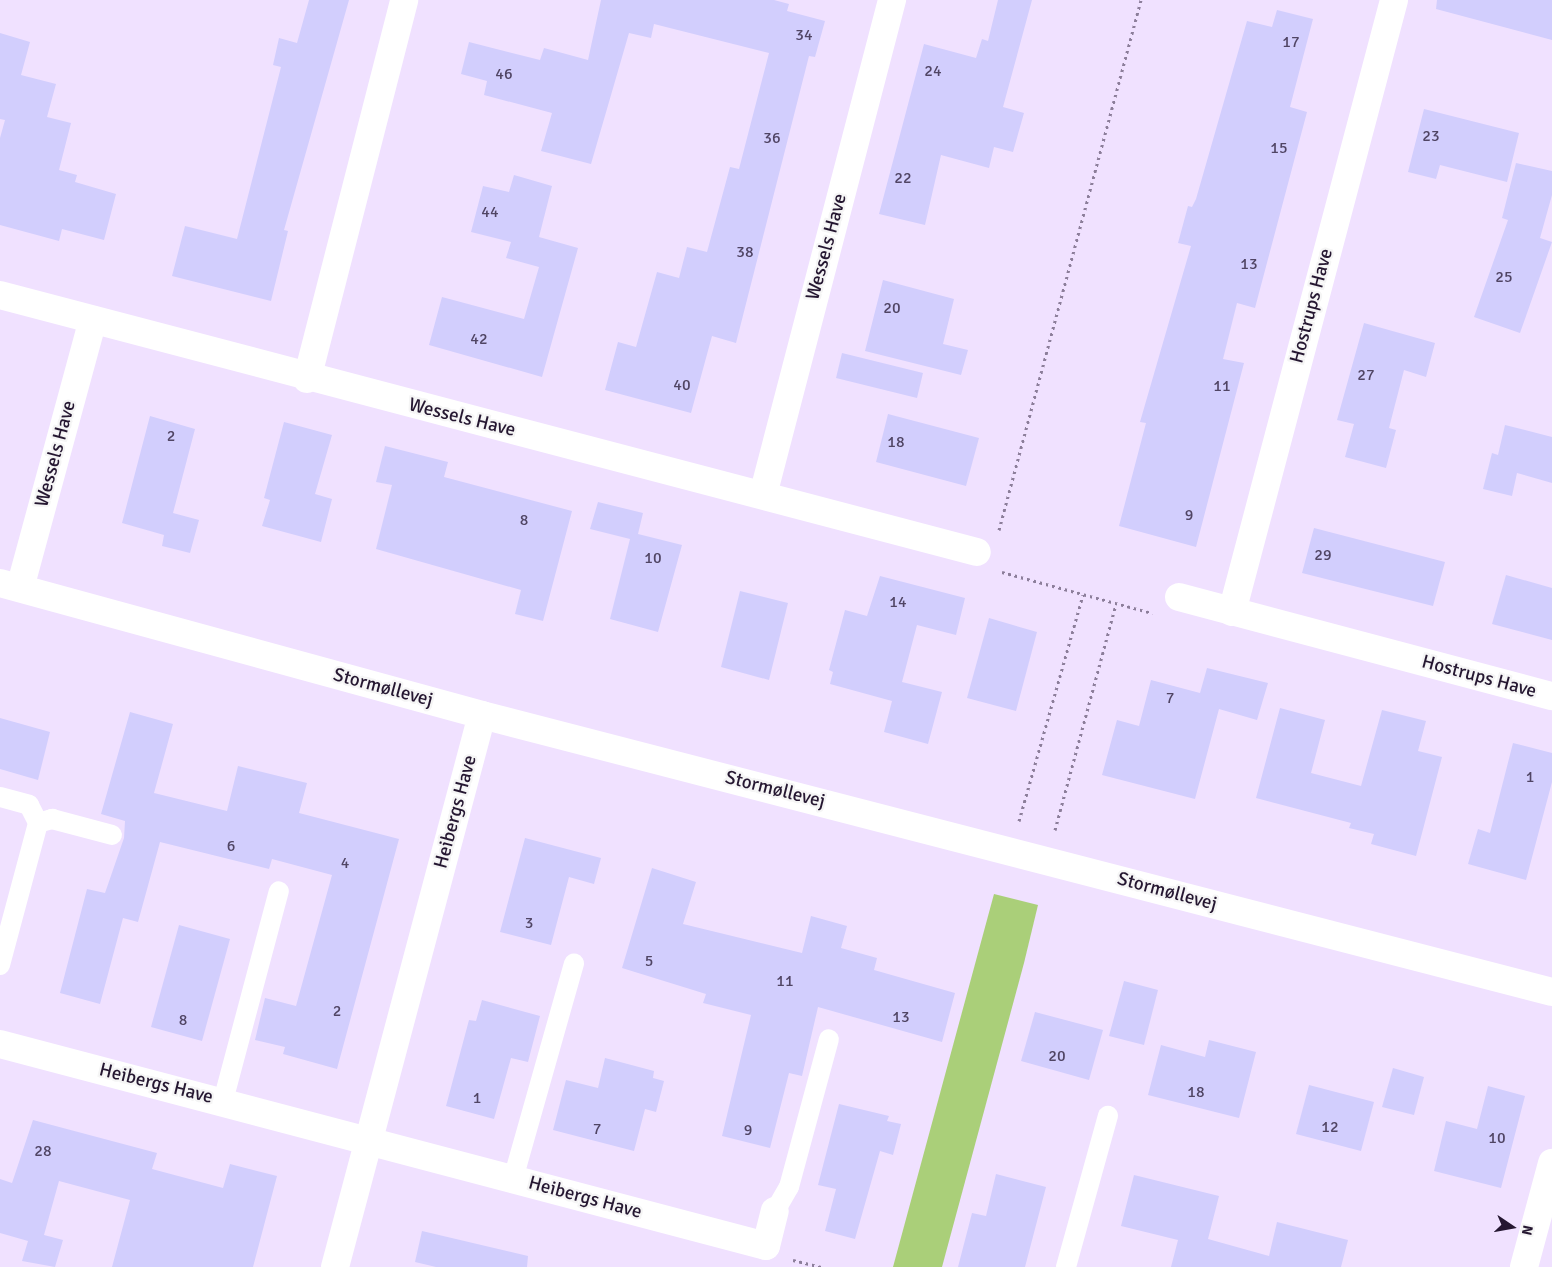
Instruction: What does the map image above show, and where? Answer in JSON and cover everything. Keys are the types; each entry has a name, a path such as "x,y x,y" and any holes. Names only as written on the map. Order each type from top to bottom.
{"street":[{"path":"307,379 404,0"},
{"name":"Wessels Have","path":"763,495 892,0"},
{"name":"Hostrups Have","path":"1232,612 1394,0"},
{"name":"Wessels Have","path":"0,295 307,379 763,495 985,554"},
{"name":"Wessels Have","path":"10,586 93,320"},
{"name":"Stormøllevej","path":"10,586 482,715 1552,992"},
{"name":"Hostrups Have","path":"1179,598 1552,696"},
{"name":"Heibergs Have","path":"335,1267 482,715"},
{"name":"Heibergs Have","path":"0,1044 223,1101 766,1246 775,1211"},
{"path":"1524,1267 1552,1163"}],"lane":[{"path":"0,796 29,805 38,823 0,965"},
{"path":"38,823 52,819 112,835"},
{"path":"223,1101 279,891"},
{"path":"514,1179 574,962"},
{"path":"775,1211 789,1187 829,1039"},
{"path":"1066,1267 1108,1116"}],"path":[{"path":"1141,0 985,554 1004,575 1161,615 1179,598"},
{"path":"1010,851 1083,595"},
{"path":"1046,860 1116,604"}],"green space":[{"path":"994,894 1038,905 942,1267 893,1267"}],"building":[{"path":"309,0 349,0 284,230 288,231 271,301 172,276 185,226 237,239 281,67 273,65 279,38 297,43"},
{"path":"601,0 774,0 789,4 787,11 825,21 815,57 809,56 736,343 712,336 691,413 605,390 618,342 636,347 657,272 679,278 687,247 707,252 730,167 739,169 769,53 654,24 651,38 629,33 591,164 541,151 552,113 484,95 487,81 461,74 469,42 540,60 544,48 588,60"},
{"path":"998,0 1032,0 1003,107 1024,113 1013,152 994,147 989,168 941,155 925,225 879,214 924,44 976,58 982,39 988,41"},
{"path":"1437,0 1552,0 1552,40 1436,9"},
{"path":"1277,10 1313,19 1290,107 1307,112 1255,308 1237,303 1223,359 1244,363 1196,547 1119,526 1146,423 1140,422 1191,246 1178,243 1188,206 1192,207 1196,199 1247,21 1272,27"},
{"path":"0,33 30,42 21,75 56,84 47,117 71,123 59,170 77,175 75,182 116,194 104,240 62,229 59,241 0,225 0,138 5,120 0,119"},
{"path":"1424,109 1519,133 1507,182 1440,165 1436,179 1408,172"},
{"path":"1516,163 1552,171 1552,195 1540,238 1552,242 1520,333 1474,317 1508,220 1502,218"},
{"path":"514,175 552,186 539,237 578,248 542,377 429,345 442,297 524,319 539,267 506,258 511,242 471,232 483,186 509,192"},
{"path":"883,280 954,299 943,344 968,350 961,375 865,351"},
{"path":"1364,323 1435,343 1426,377 1404,370 1389,428 1396,430 1386,468 1345,457 1354,424 1337,420"},
{"path":"842,353 923,373 917,398 836,378"},
{"path":"888,414 979,438 966,486 876,462"},
{"path":"150,416 195,429 173,513 199,520 190,553 162,546 164,535 122,523"},
{"path":"284,422 332,435 315,494 332,499 321,542 262,526 270,500 264,498"},
{"path":"1505,425 1552,437 1552,483 1517,473 1512,496 1483,489 1492,453 1498,455"},
{"path":"385,446 448,462 444,477 572,511 543,621 515,614 521,590 376,549 392,485 376,482"},
{"path":"598,502 643,513 638,534 682,545 658,632 610,619 630,539 590,529"},
{"path":"1314,528 1445,562 1433,606 1302,573"},
{"path":"1506,575 1552,588 1552,640 1492,624"},
{"path":"880,576 965,598 956,635 917,625 902,682 942,692 928,744 884,732 892,701 830,684 833,672 829,670 845,610 867,616"},
{"path":"740,591 788,603 769,680 721,667"},
{"path":"989,618 1037,632 1016,711 967,698"},
{"path":"1207,668 1268,683 1257,720 1219,709 1195,799 1102,775 1117,720 1139,726 1151,680 1200,693"},
{"path":"1280,708 1325,720 1311,773 1361,786 1382,710 1426,721 1418,751 1442,757 1416,856 1371,844 1374,834 1349,828 1351,823 1256,798"},
{"path":"130,712 173,724 154,793 227,811 238,766 307,783 299,813 399,839 337,1069 283,1054 285,1047 255,1040 265,998 296,1006 332,875 272,859 269,869 160,842 138,922 123,918 100,1004 60,993 87,889 105,893 124,838 125,821 101,814"},
{"path":"0,718 50,732 38,780 0,769"},
{"path":"1513,743 1552,753 1552,782 1526,880 1468,864 1478,829 1490,833"},
{"path":"525,838 601,858 594,884 569,877 551,945 500,932"},
{"path":"652,868 696,882 683,924 802,953 811,916 847,926 841,948 877,958 874,970 955,993 942,1042 818,1007 802,1076 789,1073 770,1148 722,1136 751,1015 703,1003 706,994 622,968"},
{"path":"179,925 230,939 202,1041 151,1027"},
{"path":"1124,981 1158,990 1144,1045 1109,1036"},
{"path":"482,1000 540,1016 528,1062 511,1058 494,1119 446,1106 469,1020 476,1021"},
{"path":"1035,1012 1103,1030 1089,1080 1021,1061"},
{"path":"1209,1040 1256,1052 1239,1118 1148,1095 1161,1045 1205,1057"},
{"path":"605,1058 654,1071 653,1078 664,1081 656,1112 645,1109 634,1151 553,1130 566,1080 598,1088"},
{"path":"1393,1068 1424,1077 1414,1115 1382,1107"},
{"path":"1309,1085 1374,1102 1361,1151 1296,1134"},
{"path":"1488,1086 1525,1096 1501,1188 1434,1171 1446,1121 1477,1129"},
{"path":"839,1104 889,1116 887,1121 901,1124 893,1155 880,1151 855,1239 825,1231 836,1189 818,1185"},
{"path":"33,1120 157,1153 152,1169 223,1188 230,1164 277,1176 253,1267 112,1267 130,1200 59,1181 44,1235 63,1240 55,1267 22,1261 28,1241 0,1233 0,1179 12,1183"},
{"path":"996,1174 1046,1187 1025,1267 958,1267 972,1213 986,1216"},
{"path":"1134,1175 1219,1196 1208,1239 1269,1256 1277,1222 1348,1240 1341,1267 1171,1267 1178,1240 1121,1226"},
{"path":"422,1231 528,1256 527,1267 436,1267 415,1262"}]}
